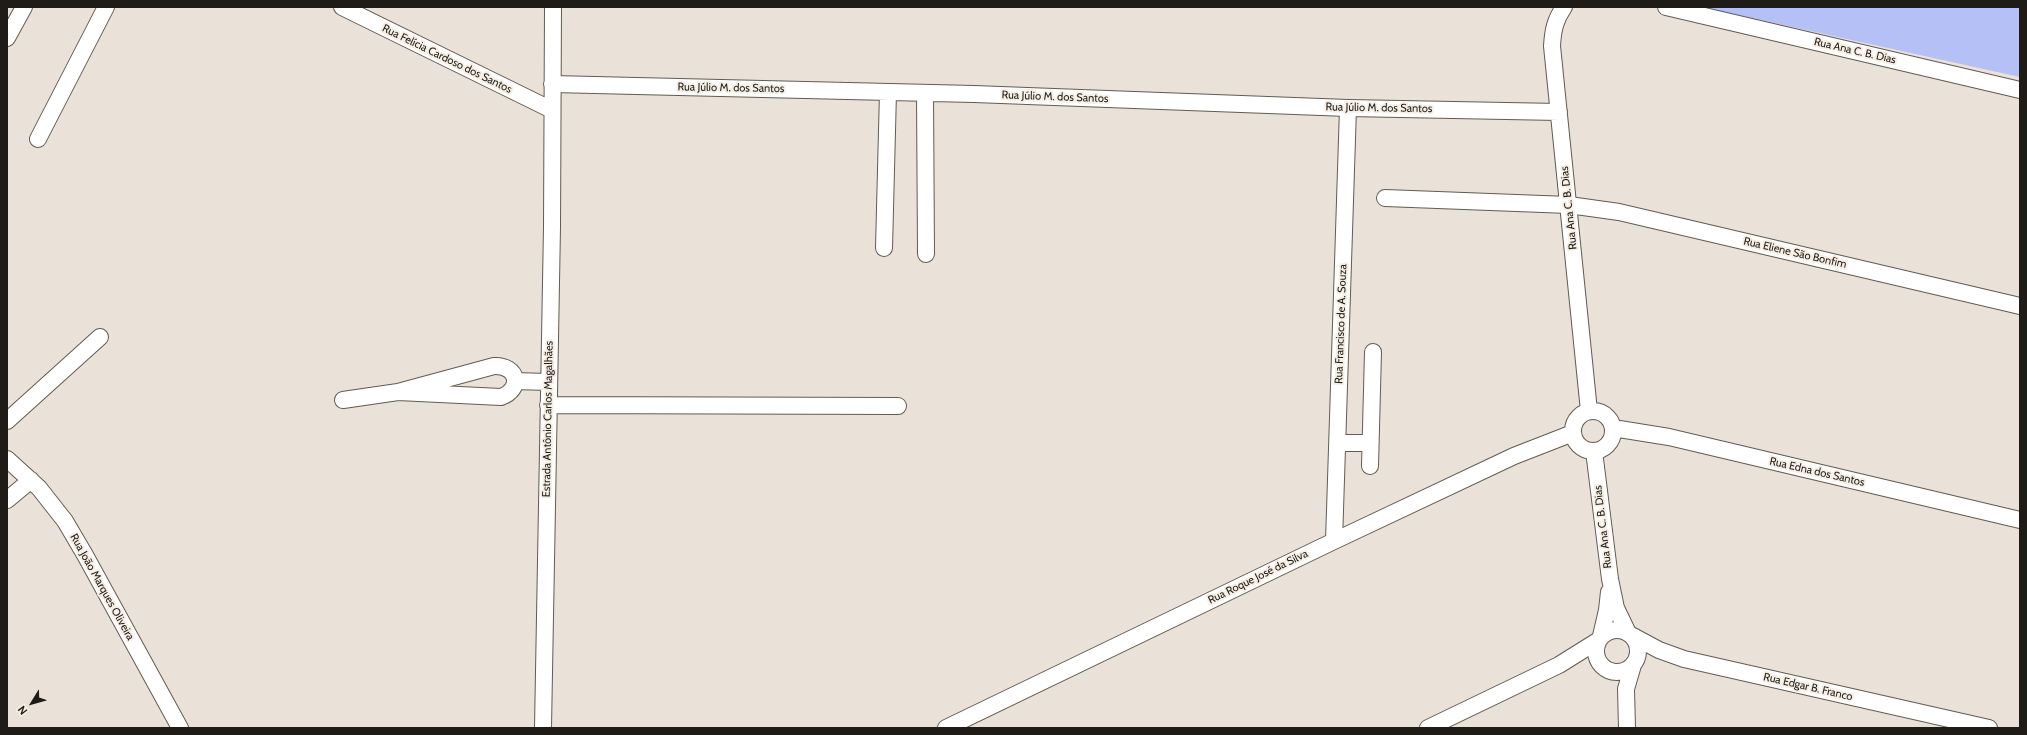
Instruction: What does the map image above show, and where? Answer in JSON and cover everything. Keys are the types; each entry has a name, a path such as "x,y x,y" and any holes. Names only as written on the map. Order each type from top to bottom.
{"street":[{"path":"7,38 24,7"},
{"path":"38,139 106,7"},
{"name":"Rua Felícia Cardoso dos Santos","path":"342,7 552,110"},
{"name":"Estrada Antônio Carlos Magalhães","path":"543,728 548,382 552,227 553,7"},
{"name":"Rua Ana C. B. Dias","path":"1564,7 1557,16 1553,29 1552,46 1590,411"},
{"name":"Rua Ana C. B. Dias","path":"1666,7 2020,90"},
{"name":"Rua Júlio M. dos Santos","path":"552,84 925,93 1348,108 1559,112"},
{"path":"884,248 888,92"},
{"path":"925,93 926,254"},
{"name":"Rua Francisco de A. Souza","path":"1334,541 1348,108"},
{"name":"Rua Eliene São Bonfim","path":"1385,198 1569,204 1620,212 2020,306"},
{"path":"7,421 100,337"},
{"path":"1370,466 1373,352"},
{"path":"343,400 398,392 494,366 504,366 512,371 515,381 514,388 508,394 501,397 398,392"},
{"path":"515,381 548,382"},
{"path":"548,405 898,406"},
{"path":"1590,411 1602,413 1611,422 1613,428 1613,435 1607,446 1594,451 1580,446 1574,433 1576,422 1579,417 1590,411"},
{"name":"Rua Edna dos Santos","path":"1613,428 1669,437 2020,520"},
{"name":"Rua Roque José da Silva","path":"953,726 1334,541 1514,456 1574,433"},
{"path":"1338,443 1370,443"},
{"name":"Rua Ana C. B. Dias","path":"1594,451 1610,579 1616,608 1630,634"},
{"name":"Rua João Marques Oliveira","path":"7,459 31,480 53,505 76,538 180,728"},
{"path":"7,500 31,480"},
{"name":"Rua Ana C. B. Dias","path":"1600,638 1607,610 1610,579"},
{"path":"1428,728 1559,665 1611,630 1623,630 1630,634 1638,650 1637,658 1625,671 1615,672 1604,668 1577,663 1559,665"},
{"name":"Rua Edgar B. Franco","path":"1630,634 1659,650 1684,659 1989,728"},
{"path":"1600,638 1596,654 1618,689 1627,726"},
{"path":"1627,726 1626,688 1633,664"}],"shaded area":[{"path":"1701,7 2020,7 2020,77"}]}
